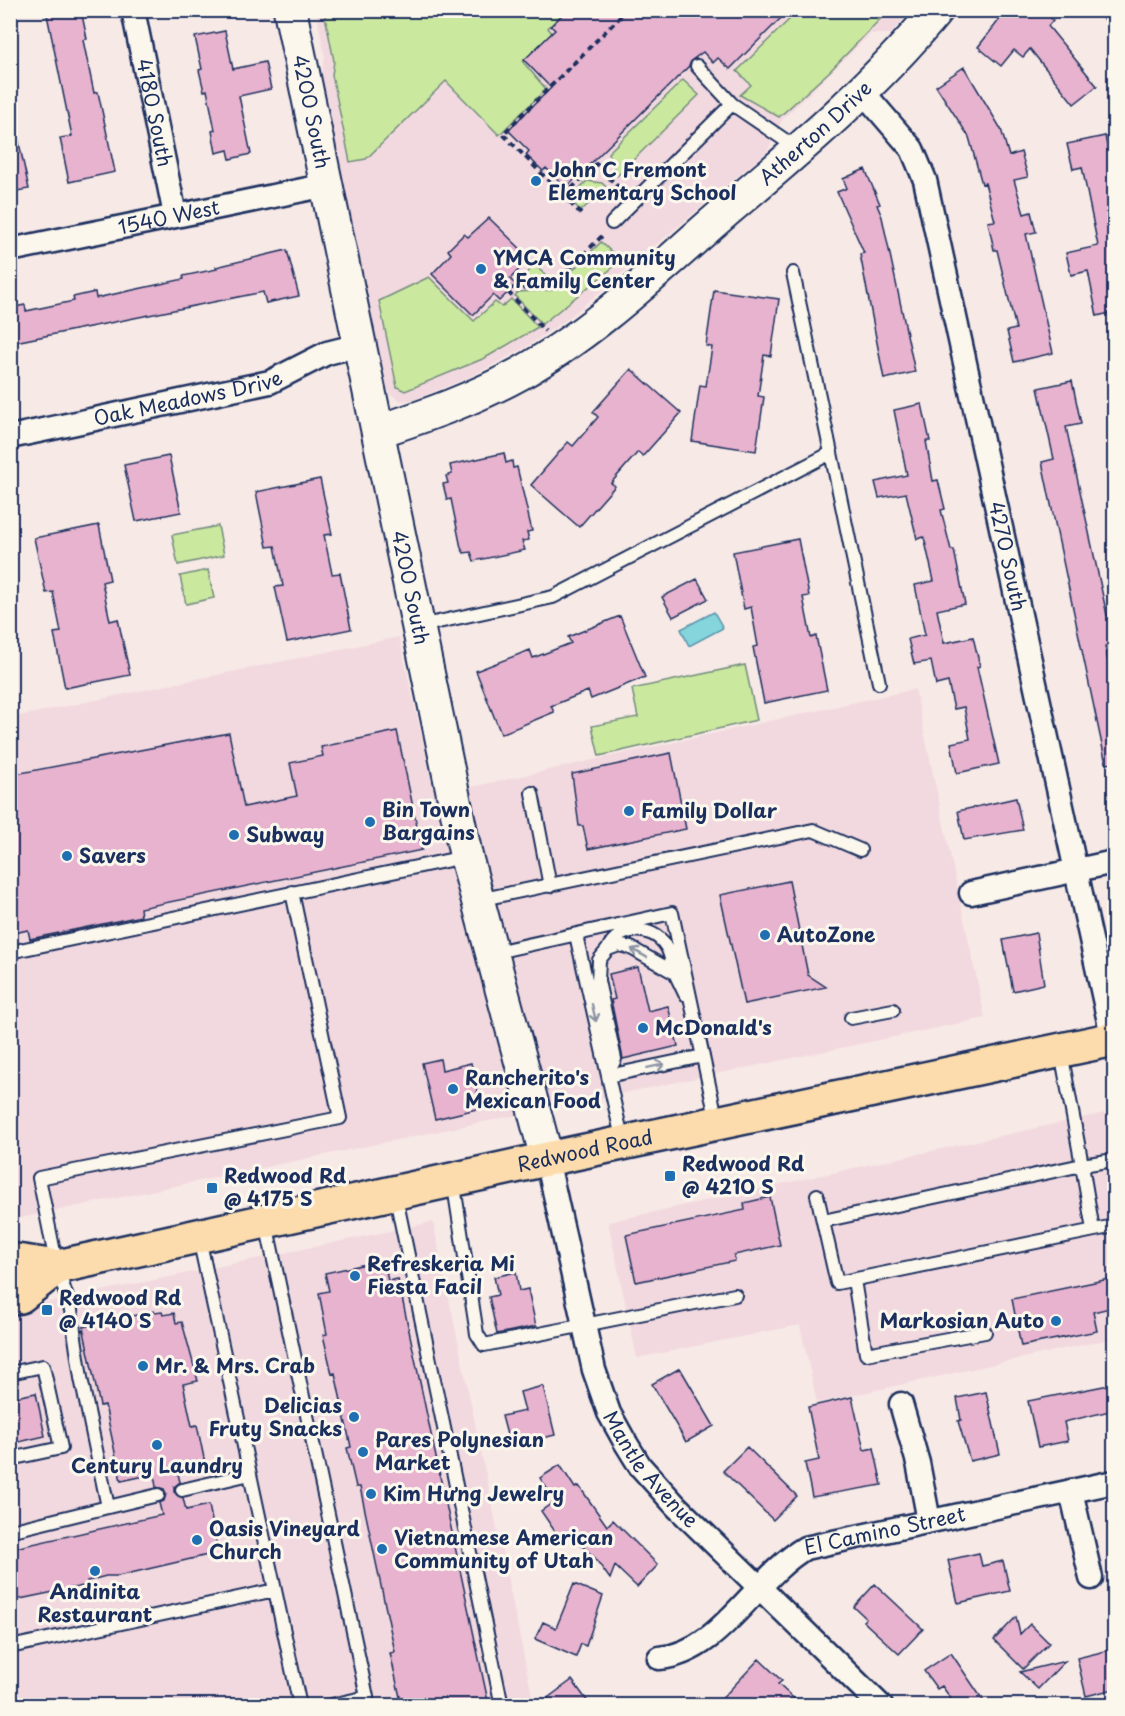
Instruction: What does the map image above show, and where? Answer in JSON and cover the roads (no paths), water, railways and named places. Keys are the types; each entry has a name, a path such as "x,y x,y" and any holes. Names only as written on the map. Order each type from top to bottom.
{"main road":[{"name":"Redwood Road","path":"10,1260 57,1267 199,1238 624,1143 1114,1040"},
{"name":"Redwood Road","path":"10,1298 20,1296 57,1267"}],"street":[{"name":"4180 South","path":"133,10 175,216"},
{"name":"4200 South","path":"290,10 466,856 547,1160"},
{"name":"Atherton Drive","path":"379,432 481,393 546,357 593,322 800,149 863,92 937,10"},
{"name":"4270 South","path":"863,92 912,149 925,180 1075,871 1114,1040"},
{"name":"1540 West","path":"10,250 327,185"},
{"name":"Oak Meadows Drive","path":"10,437 270,382 327,353 360,345"},
{"path":"971,893 1114,862"},
{"name":"Mantle Avenue","path":"547,1160 594,1370 609,1413 640,1466 676,1506 881,1706"},
{"path":"901,1404 916,1453 929,1521"},
{"name":"El Camino Street","path":"659,1658 677,1657 695,1648 790,1557 805,1548 1114,1482"},
{"path":"1071,1491 1091,1578"}],"lane":[{"path":"696,66 732,104 800,149"},
{"path":"612,223 732,104"},
{"path":"794,273 879,684"},
{"path":"418,627 553,597 831,453"},
{"path":"532,793 550,886"},
{"path":"477,901 813,830 860,850"},
{"path":"10,952 466,856"},
{"path":"108,1507 81,1378 71,1310 57,1267 39,1178 340,1118 292,892"},
{"path":"491,953 672,913 717,1124"},
{"path":"608,1075 615,1059 598,981 599,960 612,940 634,930 649,932 666,946 675,974 693,1008"},
{"path":"576,935 624,1143"},
{"path":"608,949 619,945 631,948 675,974"},
{"path":"851,1018 893,1010"},
{"path":"1061,1051 1093,1230"},
{"path":"608,1075 703,1056"},
{"path":"823,1221 1114,1160"},
{"path":"453,1180 479,1340 484,1345 491,1346 735,1295"},
{"path":"395,1193 502,1706"},
{"path":"817,1195 837,1283 1114,1226"},
{"path":"266,1222 367,1697 327,1706"},
{"path":"199,1238 300,1706"},
{"path":"854,1280 866,1354 985,1332"},
{"path":"10,1373 43,1366 61,1448 10,1460"},
{"path":"182,1490 250,1474"},
{"path":"10,1531 158,1495"},
{"path":"10,1647 275,1590"}],"water":[{"path":"714,612 723,628 689,646 681,629"}],"place":[{"name":"John C Fremont Elementary School","path":"536,181"},
{"name":"YMCA Community & Family Center","path":"481,269"},
{"name":"Family Dollar","path":"629,811"},
{"name":"Bin Town Bargains","path":"370,822"},
{"name":"Subway","path":"234,835"},
{"name":"Savers","path":"67,856"},
{"name":"AutoZone","path":"765,935"},
{"name":"McDonald's","path":"643,1028"},
{"name":"Rancherito's Mexican Food","path":"453,1089"},
{"name":"Redwood Rd @ 4210 S","path":"670,1176"},
{"name":"Redwood Rd @ 4175 S","path":"212,1188"},
{"name":"Refreskeria Mi Fiesta Facil","path":"355,1276"},
{"name":"Redwood Rd @ 4140 S","path":"47,1310"},
{"name":"Markosian Auto","path":"1056,1321"},
{"name":"Mr. & Mrs. Crab","path":"143,1366"},
{"name":"Delicias Fruty Snacks","path":"354,1417"},
{"name":"Century Laundry","path":"157,1445"},
{"name":"Pares Polynesian Market","path":"363,1452"},
{"name":"Kim Hưng Jewelry","path":"371,1494"},
{"name":"Oasis Vineyard Church","path":"197,1540"},
{"name":"Vietnamese American Community of Utah","path":"382,1549"},
{"name":"Andinita Restaurant","path":"95,1571"}]}
